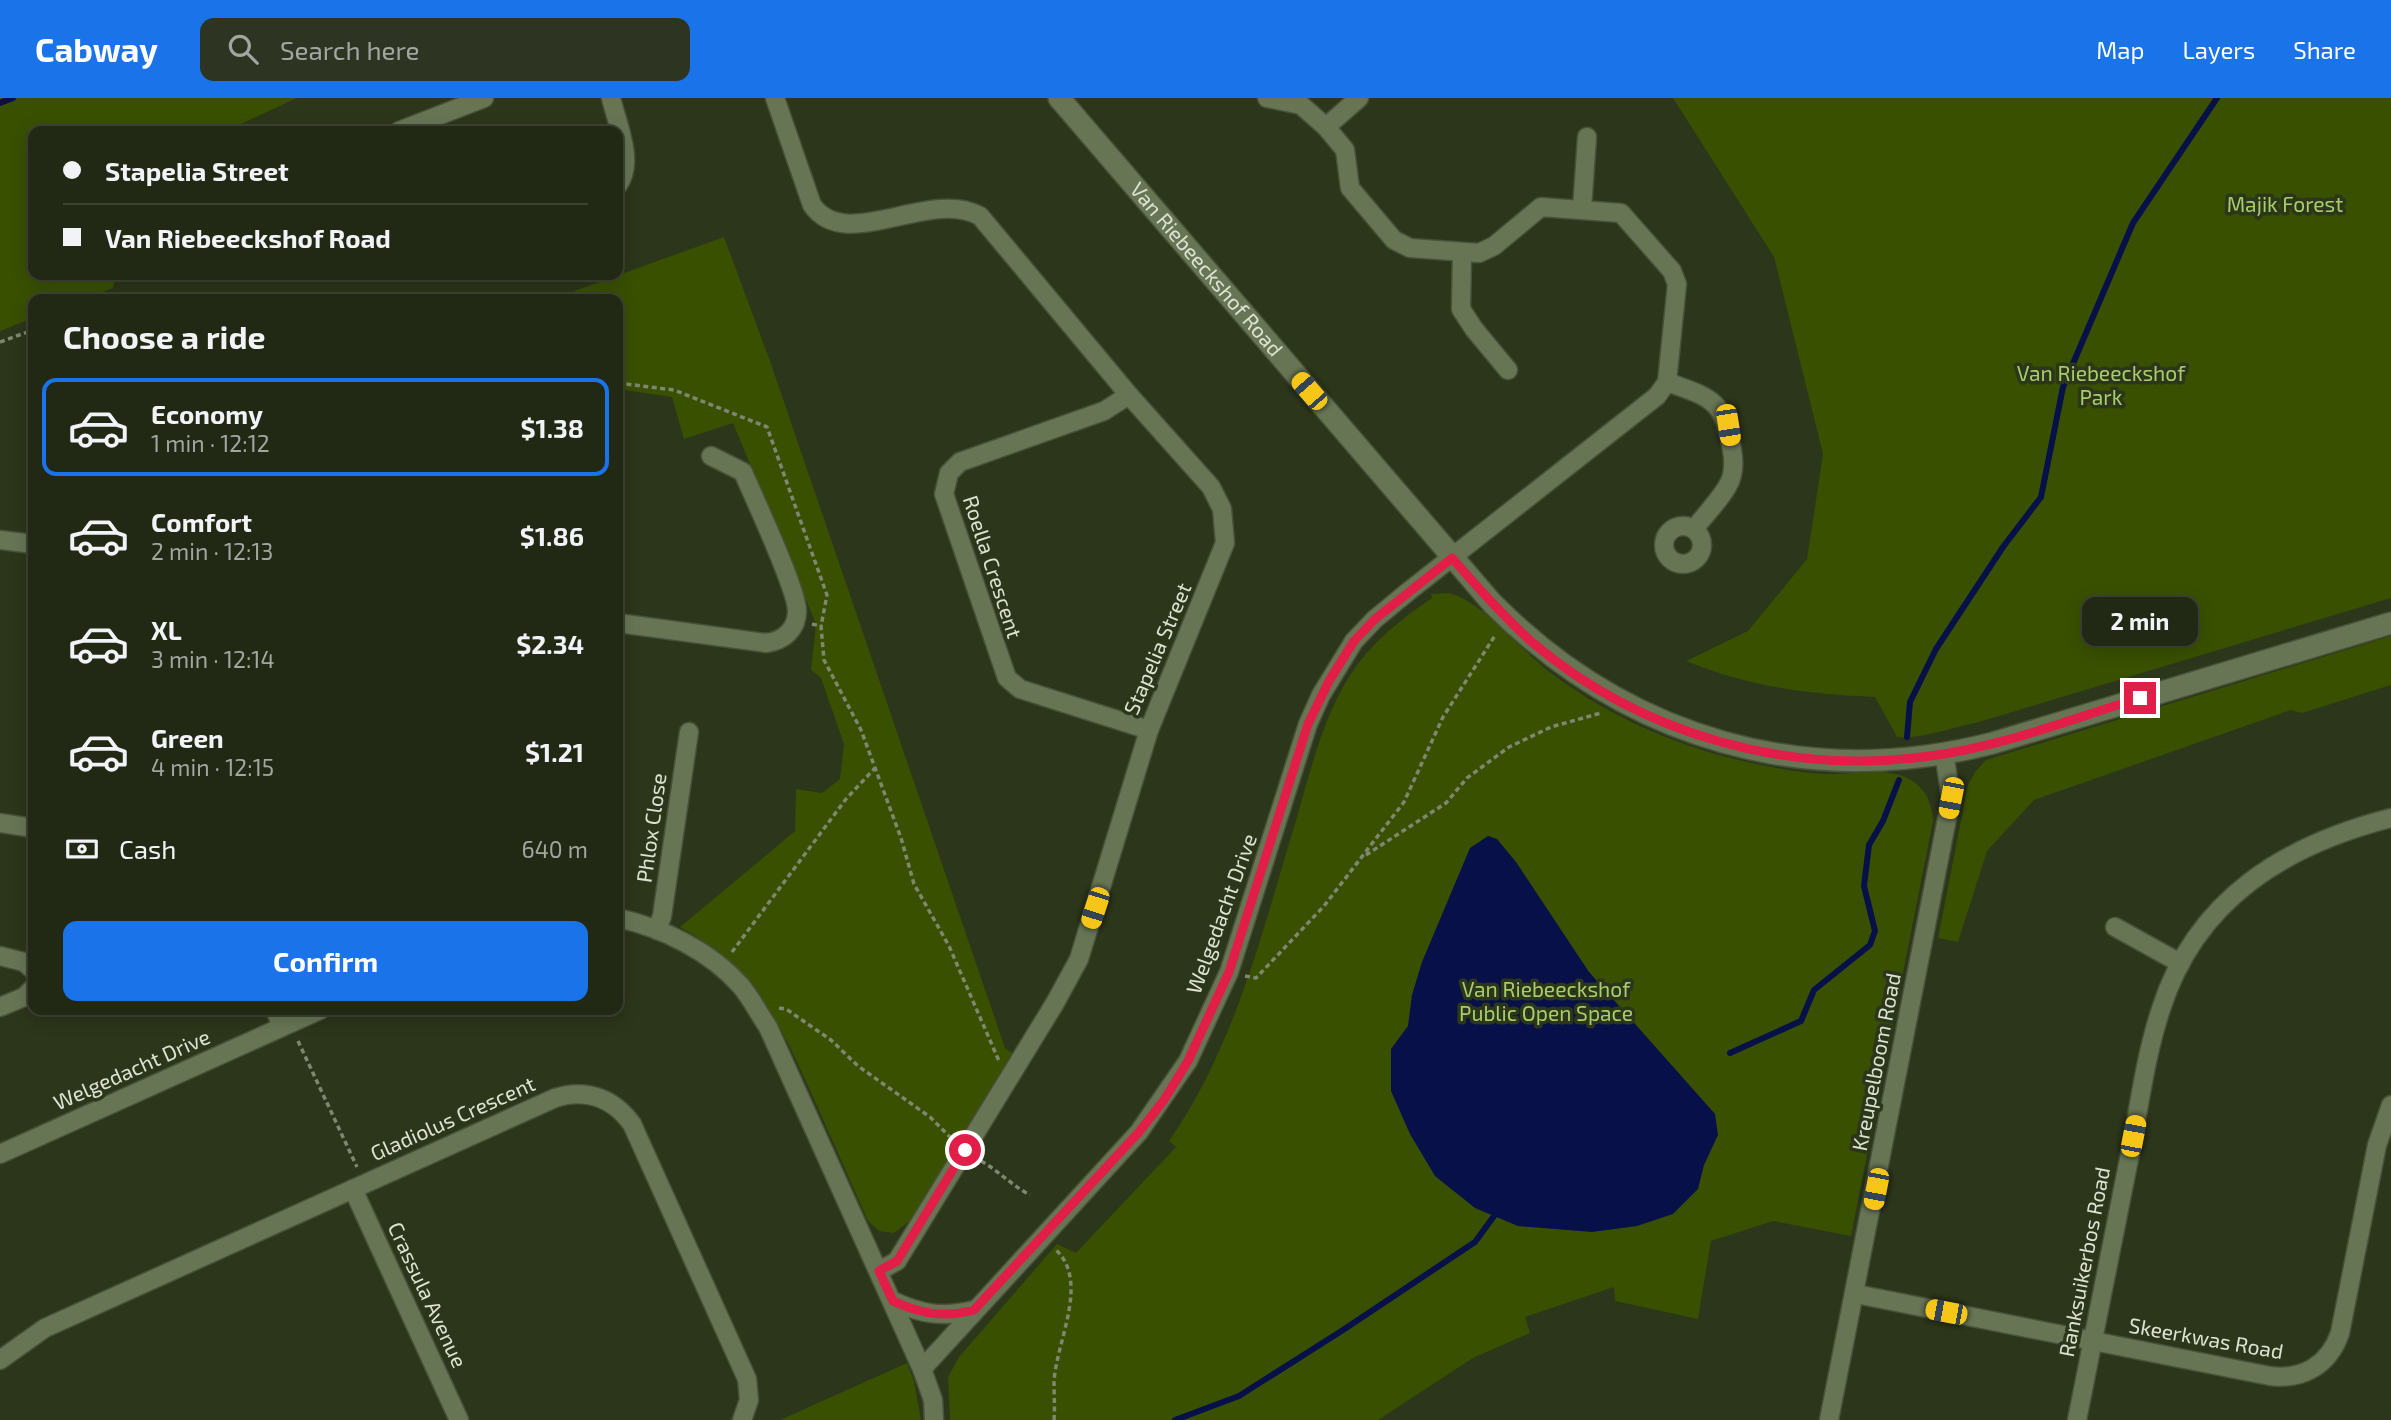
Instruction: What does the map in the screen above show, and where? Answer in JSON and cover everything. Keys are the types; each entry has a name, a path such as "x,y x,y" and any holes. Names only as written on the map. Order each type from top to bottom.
{"street":[{"path":"412,126 484,98"},
{"path":"611,98 618,126"},
{"name":"Stapelia Street","path":"775,98 812,205 821,216 832,222 880,223 930,208 950,207 966,209 980,216 1129,395 1211,487 1222,509 1226,532 1219,565 1182,643 1149,730 1079,959 897,1261 879,1271"},
{"name":"Van Riebeeckshof Road","path":"1059,98 1452,558 1511,622 1558,662 1614,698 1679,729 1716,741 1782,755 1863,761 1944,753 1993,743 2391,623"},
{"path":"1267,98 1301,105 1326,127 1345,150 1349,188 1394,240 1410,248 1479,253 1494,246 1541,207 1621,213 1672,271 1677,284 1667,382 1694,391 1717,405 1728,425 1733,459 1729,485 1693,529"},
{"path":"1326,127 1359,98"},
{"path":"1582,209 1587,137"},
{"path":"623,145 626,157 623,176"},
{"path":"1462,253 1461,309 1508,370"},
{"name":"Welgedacht Drive","path":"922,1368 1139,1132 1164,1100 1188,1061 1229,972 1308,724 1337,666 1375,619 1622,426 1657,396 1667,382"},
{"name":"Roella Crescent","path":"1129,395 1104,411 960,462 949,473 944,494 1007,678 1020,690 1149,730"},
{"path":"623,625 766,643 787,635 796,622 797,605 743,472 711,456"},
{"path":"0,540 28,543"},
{"name":"Phlox Close","path":"657,930 662,916 689,732"},
{"name":"Kreupelboom Road","path":"1829,1420 1856,1294 1951,798 1944,753"},
{"name":"Ranksuikerbos Road","path":"2077,1420 2155,1027 2180,964 2194,941 2228,900 2270,866 2316,841 2391,818"},
{"path":"0,823 28,827"},
{"path":"623,920 657,930 721,968 741,986 768,1027 922,1368 933,1400 934,1420"},
{"path":"2115,927 2180,964"},
{"path":"0,956 28,966"},
{"path":"0,1007 28,993"},
{"name":"Welgedacht Drive","path":"0,1154 283,1020 302,1015"},
{"name":"Gladiolus Crescent","path":"0,1360 45,1328 555,1098 580,1093 615,1105 632,1124 747,1379 749,1400 742,1420"},
{"name":"Skeerkwas Road","path":"1856,1294 2282,1378 2294,1377 2316,1367 2331,1352 2340,1333 2377,1145 2391,1105"},
{"name":"Crassula Avenue","path":"359,1186 459,1420"},
{"path":"893,1301 924,1314 946,1316 974,1310"}],"path":[{"path":"0,342 28,332"},
{"path":"796,622 821,626 824,660 861,730 901,838 914,884 949,946 1002,1067 1012,1074"},
{"path":"1229,972 1256,978 1288,946 1364,856 1404,802 1443,717 1497,633 1511,622"},
{"path":"1364,856 1447,803 1467,778 1509,747 1551,727 1599,715 1614,698"},
{"path":"721,968 846,799 875,768"},
{"path":"770,1005 786,1009 831,1040 858,1066 930,1117 957,1145"},
{"path":"283,1020 359,1186"},
{"path":"973,1156 997,1170 1011,1185 1030,1195"},
{"path":"1052,1246 1064,1257 1071,1290 1054,1383 1054,1420"}],"green space":[{"path":"0,98 297,98 237,126 28,126 28,280 115,280 113,288 97,294 28,294 28,320 0,331"},
{"name":"Van Riebeeckshof Park","path":"1673,98 2391,98 2391,598 1979,722 1915,737 1897,737 1875,697 1779,688 1733,677 1686,661 1748,631 1807,559 1823,454 1774,257"},
{"path":"724,237 770,361 1005,1048 1012,1053 911,1220 894,1233 879,1231 868,1221 802,1072 763,1000 728,961 680,927 795,831 796,789 822,793 840,779 844,744 821,678 811,670 816,624 733,423 684,439 672,397 623,390 623,294 566,294 605,280 623,280 623,273"},
{"name":"Van Riebeeckshof Public Open Space","path":"1448,593 1473,604 1536,661 1567,684 1609,710 1653,732 1699,749 1775,768 1828,774 1879,772 1898,775 1913,781 1926,796 1933,821 1851,1236 1773,1221 1711,1241 1698,1319 1615,1301 1614,1287 1525,1317 1530,1333 1473,1358 1378,1420 950,1420 948,1377 959,1357 1057,1244 1076,1253 1176,1147 1169,1141 1212,1065 1245,985 1314,758 1336,700 1357,665 1383,637 1432,598 1431,594"},
{"path":"2391,636 2391,685 2302,713 2291,710 2034,800 1987,851 1958,942 1938,938 1968,785 1986,760"},
{"path":"907,1363 914,1381 921,1420 780,1420"}],"shaded area":[{"path":"1488,836 1497,839 1516,862 1589,972 1715,1114 1718,1135 1704,1165 1698,1189 1673,1214 1637,1226 1592,1232 1518,1226 1475,1208 1435,1176 1410,1134 1391,1091 1391,1049 1408,1026 1412,995 1422,962 1470,848"}],"waterway":[{"path":"0,103 13,98"},
{"path":"1907,737 1910,702 1936,649 2003,547 2041,497 2063,387 2133,223 2217,98"},
{"path":"1730,1053 1801,1021 1814,990 1870,945 1875,931 1864,886 1869,845 1883,821 1899,780"},
{"path":"1175,1420 1239,1396 1343,1330 1475,1242 1494,1216"}],"route":[{"path":"965,1150 897,1261 879,1271 893,1301 924,1314 946,1316 974,1310 1139,1132 1164,1100 1188,1061 1229,972 1308,724 1321,695 1354,641 1375,619 1452,558 1511,622 1558,662 1586,681 1646,715 1679,729 1755,751 1829,761 1898,760 1932,756 1993,743 2140,698"}],"park label":[{"name":"Majik Forest","path":"2285,205"}]}
